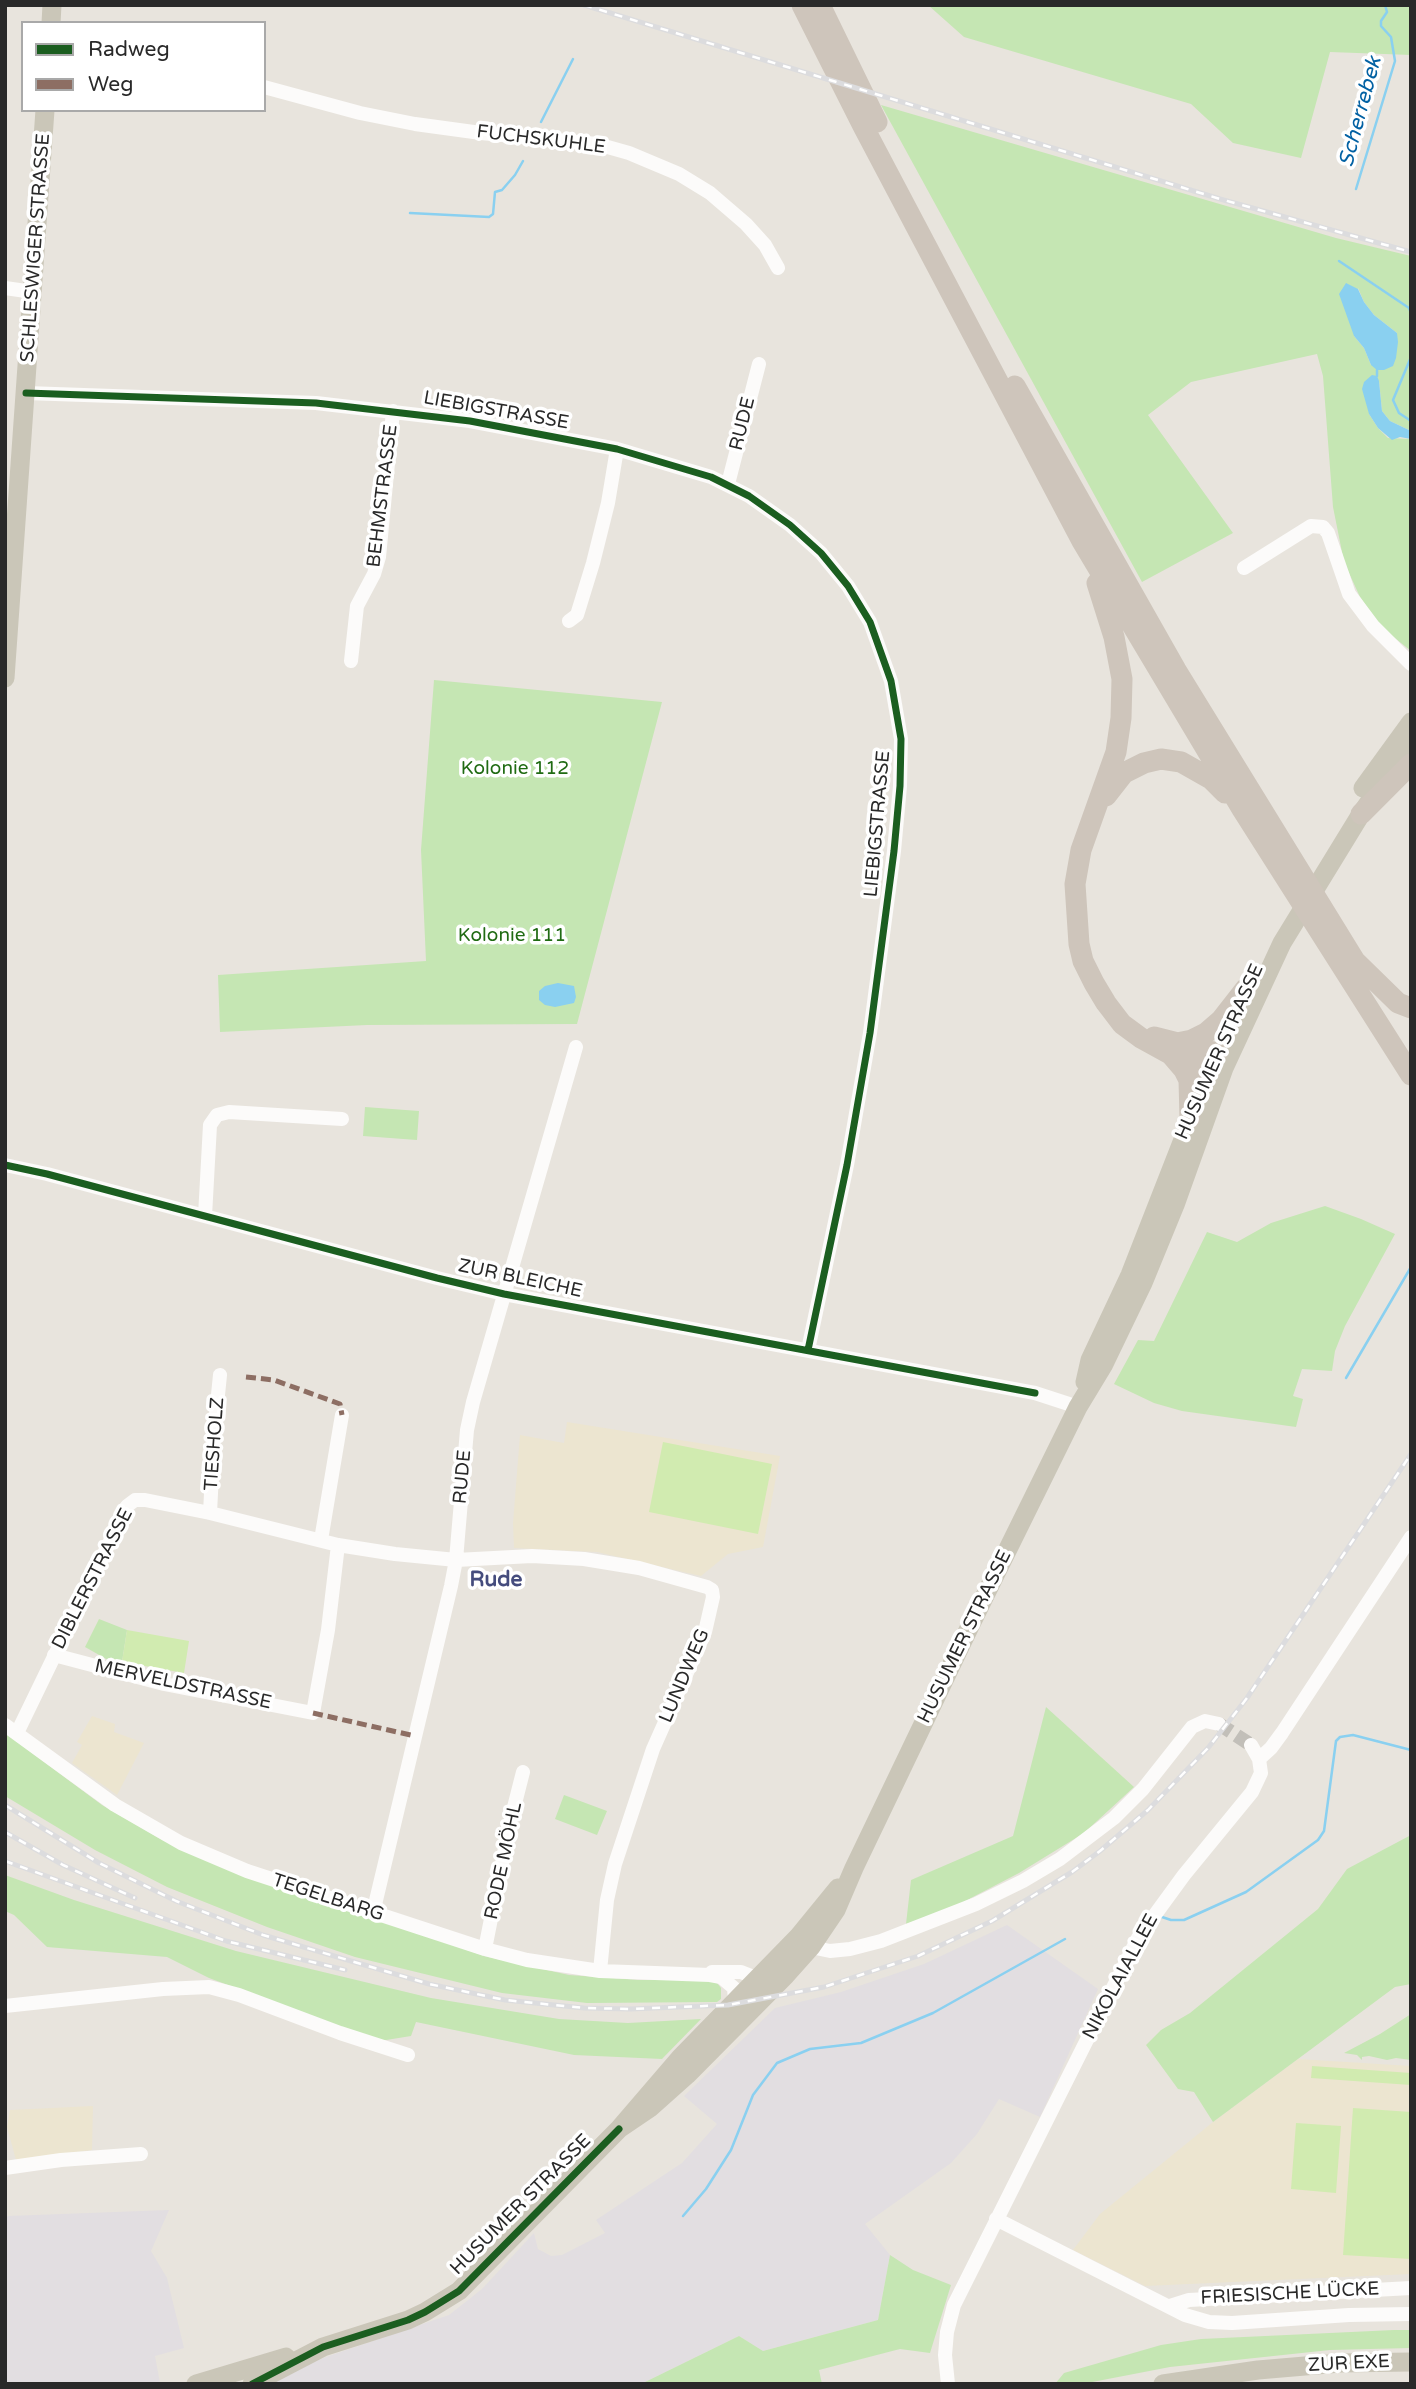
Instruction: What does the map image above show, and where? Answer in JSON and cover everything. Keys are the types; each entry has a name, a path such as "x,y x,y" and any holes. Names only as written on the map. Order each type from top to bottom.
{"highway":[{"path":"802,5 1082,541 1242,809 1411,1075"},
{"path":"820,5 1004,368 1176,670 1411,1049"},
{"path":"1082,541 1114,637 1122,679 1121,718 1116,752 1081,850 1075,884 1079,943 1083,961 1105,1003 1122,1024 1153,1036 1174,1049 1216,1065"},
{"path":"1090,825 1104,799 1124,773 1161,758 1181,762 1211,779 1242,809"},
{"path":"1361,814 1411,764"},
{"path":"1354,960 1398,1003 1411,1008"},
{"path":"1174,1049 1206,1033 1221,1020 1246,988"},
{"path":"1174,1049 1189,1080 1190,1118"}],"main road":[{"name":"SCHLESWIGER STRASSE","path":"5,678 45,112"},
{"name":"HUSUMER STRASSE","path":"708,2041 836,1910 853,1868 1078,1407 1104,1364 1148,1271 1175,1205 1216,1065 1246,988 1372,774 1411,722"},
{"name":"HUSUMER STRASSE","path":"1326,856 1411,746"},
{"name":"HUSUMER STRASSE","path":"1078,1407 1090,1360 1130,1275 1190,1118 1278,937"},
{"name":"HUSUMER STRASSE","path":"252,2384 323,2347 408,2320 459,2291 619,2129 650,2108 687,2075 735,2001 762,1986"},
{"path":"196,2384 323,2347"},
{"name":"ZUR EXE","path":"1163,2384 1258,2370 1340,2363 1411,2362"}],"street":[{"name":"FUCHSKUHLE","path":"266,88 360,113 415,124 597,144 629,153 679,174 710,193 746,224 765,245 778,268"},
{"path":"5,288 33,292"},
{"name":"RUDE","path":"728,484 759,363"},
{"name":"LIEBIGSTRASSE","path":"26,393 316,403 482,423 617,449 728,484 750,496 790,525 821,554 848,586 870,622 883,657 897,707 901,740 894,850 877,990 847,1165 808,1350"},
{"name":"BEHMSTRASSE","path":"351,662 358,606 374,574 379,557 393,411"},
{"path":"569,621 577,615 593,563 608,503 617,449"},
{"path":"1244,568 1311,526 1323,527 1328,533 1349,594 1373,626 1411,664"},
{"name":"RUDE","path":"373,1913 456,1560 467,1430 576,1047"},
{"path":"205,1216 210,1125 217,1115 229,1112 342,1119"},
{"name":"ZUR BLEICHE","path":"5,1165 504,1294 1035,1393 1078,1407"},
{"name":"TIESHOLZ","path":"210,1513 220,1375"},
{"path":"321,1540 342,1415"},
{"name":"DIBLERSTRASSE","path":"11,1729 54,1655 127,1506 135,1500 210,1513 338,1545 456,1560"},
{"name":"NIKOLAIALLEE","path":"948,2384 945,2355 947,2332 954,2305 1138,1938 1184,1875 1252,1792 1261,1773 1259,1759 1276,1741 1411,1537"},
{"name":"MERVELDSTRASSE","path":"54,1655 164,1684 313,1713 327,1637 338,1545"},
{"name":"LUNDWEG","path":"456,1560 533,1556 584,1559 639,1568 712,1590 713,1597 705,1632 653,1749 615,1864 607,1900 600,1971"},
{"path":"804,1942 830,1951 881,1941 976,1904 1023,1881 1060,1859 1114,1818 1159,1770 1192,1727 1205,1721 1219,1724"},
{"name":"TEGELBARG","path":"11,1729 83,1783 164,1835 247,1871 485,1949 569,1968 686,1974 741,1972 762,1986"},
{"path":"1251,1745 1259,1759"},
{"name":"RODE MÖHL","path":"485,1949 523,1772"},
{"name":"TEGELBARG","path":"686,1974 721,1978 730,1982 734,1988 735,2001"},
{"path":"5,2006 209,1987 239,1994 359,2040 408,2055"},
{"path":"5,2168 61,2160 141,2154"},
{"name":"FRIESISCHE LÜCKE","path":"996,2219 1185,2315 1209,2322 1411,2314"},
{"name":"FRIESISCHE LÜCKE","path":"1170,2306 1189,2300 1411,2288"}],"shaded area":[{"path":"567,1422 780,1456 763,1547 728,1554 701,1576 597,1552 514,1548 513,1523 520,1435 564,1443"},
{"path":"92,1716 115,1724 114,1732 144,1743 117,1795 72,1763 82,1745 77,1742"},
{"path":"1007,1925 1098,1989 1040,2117 999,2099 977,2134 951,2163 865,2224 890,2255 878,2320 763,2351 739,2336 641,2384 265,2384 285,2371 449,2315 482,2289 534,2233 538,2249 551,2256 562,2255 605,2233 596,2220 682,2163 717,2124 684,2096 775,2008 841,1992 924,1964"},
{"path":"1298,2059 1411,2066 1411,2274 1145,2286 1073,2250 1100,2214 1213,2122"},
{"path":"93,2106 92,2150 16,2160 7,2127 10,2110"},
{"path":"169,2210 151,2251 167,2278 184,2348 155,2356 160,2383 5,2384 5,2219 8,2216"}],"green space":[{"path":"928,5 1411,5 1411,55 1330,52 1301,158 1233,143 1191,104 964,37"},
{"path":"881,105 1336,238 1411,256 1411,431 1390,421 1382,411 1379,381 1369,414 1388,438 1411,439 1411,651 1381,627 1360,597 1344,562 1333,507 1323,376 1317,354 1191,382 1148,415 1233,533 1142,582","holes":["1358,288 1374,315 1397,333 1371,365 1364,348 1354,336"]},
{"path":"434,680 662,702 577,1024 367,1025 220,1032 218,975 426,961 421,850"},
{"path":"365,1107 419,1111 417,1140 363,1136"},
{"path":"1325,1206 1395,1234 1345,1326 1335,1351 1332,1371 1302,1369 1293,1396 1303,1399 1296,1427 1182,1411 1154,1403 1114,1384 1138,1340 1154,1341 1207,1232 1237,1242 1271,1223"},
{"path":"663,1442 772,1464 758,1534 649,1512"},
{"path":"99,1619 127,1630 122,1662 108,1660 85,1647"},
{"path":"127,1630 189,1641 184,1673 122,1662"},
{"path":"1046,1707 1134,1787 1084,1833 1019,1873 946,1911 906,1924 911,1880 1013,1836"},
{"path":"5,1733 102,1805 164,1841 484,1956 569,1975 639,1980 708,1980 717,1983 721,1988 721,1999 717,2002 587,2003 502,1993 355,1957 267,1927 167,1887 95,1850 5,1796"},
{"path":"564,1795 607,1811 597,1835 555,1819"},
{"path":"1411,1835 1411,1984 1395,1987 1213,2122 1194,2092 1178,2089 1146,2045 1161,2030 1190,2013 1318,1909 1347,1869"},
{"path":"5,1875 74,1900 236,1951 431,1998 559,2019 628,2023 701,2019 662,2059 574,2055 416,2022 411,2036 380,2041 209,1978 167,1957 47,1947 14,1915 5,1911"},
{"path":"1411,2014 1411,2060 1387,2060 1369,2056 1362,2057 1362,2060 1357,2055 1344,2053 1380,2034"},
{"path":"1312,2066 1411,2073 1411,2085 1311,2078"},
{"path":"1353,2108 1411,2112 1411,2259 1343,2255"},
{"path":"1296,2123 1341,2126 1336,2193 1291,2189"},
{"path":"890,2255 913,2270 951,2285 930,2353 900,2349 819,2370 822,2384 641,2384 739,2336 763,2351 878,2320"},
{"path":"1411,2330 1411,2348 1330,2350 1170,2367 1082,2384 1055,2384 1064,2373 1161,2345 1201,2339"}],"water":[{"path":"1346,283 1358,289 1374,315 1397,333 1393,366 1377,370 1371,365 1364,348 1354,336 1339,294"},
{"path":"1372,375 1377,376 1379,381 1382,411 1390,421 1411,431 1411,439 1400,437 1392,440 1378,428 1369,414 1362,389 1364,382"},
{"path":"558,983 574,986 574,1003 555,1007 545,1005 539,1000 539,991 545,986"}],"waterway":[{"name":"Scherrebek","path":"1356,189 1395,61 1391,37 1381,26 1387,12 1385,5"},
{"path":"541,122 573,59"},
{"path":"410,213 489,217 493,214 495,192 502,190 523,161"},
{"name":"Scherrebek","path":"1339,261 1409,308 1411,313"},
{"name":"Scherrebek","path":"1411,357 1393,400 1399,413 1411,421"},
{"path":"1377,370 1377,376"},
{"path":"1346,1378 1411,1267"},
{"path":"1162,1917 1184,1920 1246,1892 1318,1840 1324,1831 1336,1741 1340,1737 1353,1735 1411,1750"},
{"path":"683,2216 706,2189 731,2150 753,2095 777,2063 810,2049 861,2043 933,2013 1065,1939"}],"tunnel":[{"path":"1219,1724 1251,1745"}],"railway":[{"path":"584,5 1220,199 1411,252"},
{"path":"5,1805 99,1863 176,1901 263,1935 429,1984 505,2000 584,2008 630,2009 728,2005 824,1987 918,1956 992,1921 1072,1872 1148,1810 1208,1748 1247,1698 1411,1454"},
{"path":"5,1832 63,1865 135,1898"},
{"path":"5,1861 226,1941 345,1970"}],"marked path":[{"path":"246,1377 274,1380 340,1404 342,1415"},
{"path":"313,1713 415,1736"}],"cycle path":[{"path":"26,393 316,403 470,421 617,449 711,477 749,496 790,525 821,553 848,586 870,622 891,681 901,739 900,786 870,1033 847,1165 808,1350"},
{"path":"5,1165 504,1294 1035,1393"},
{"path":"252,2384 323,2347 408,2320 459,2291 619,2129"}],"district":[{"name":"Rude","path":"496,1580"}],"park label":[{"name":"Kolonie 112","path":"515,769"},
{"name":"Kolonie 111","path":"512,936"}]}
